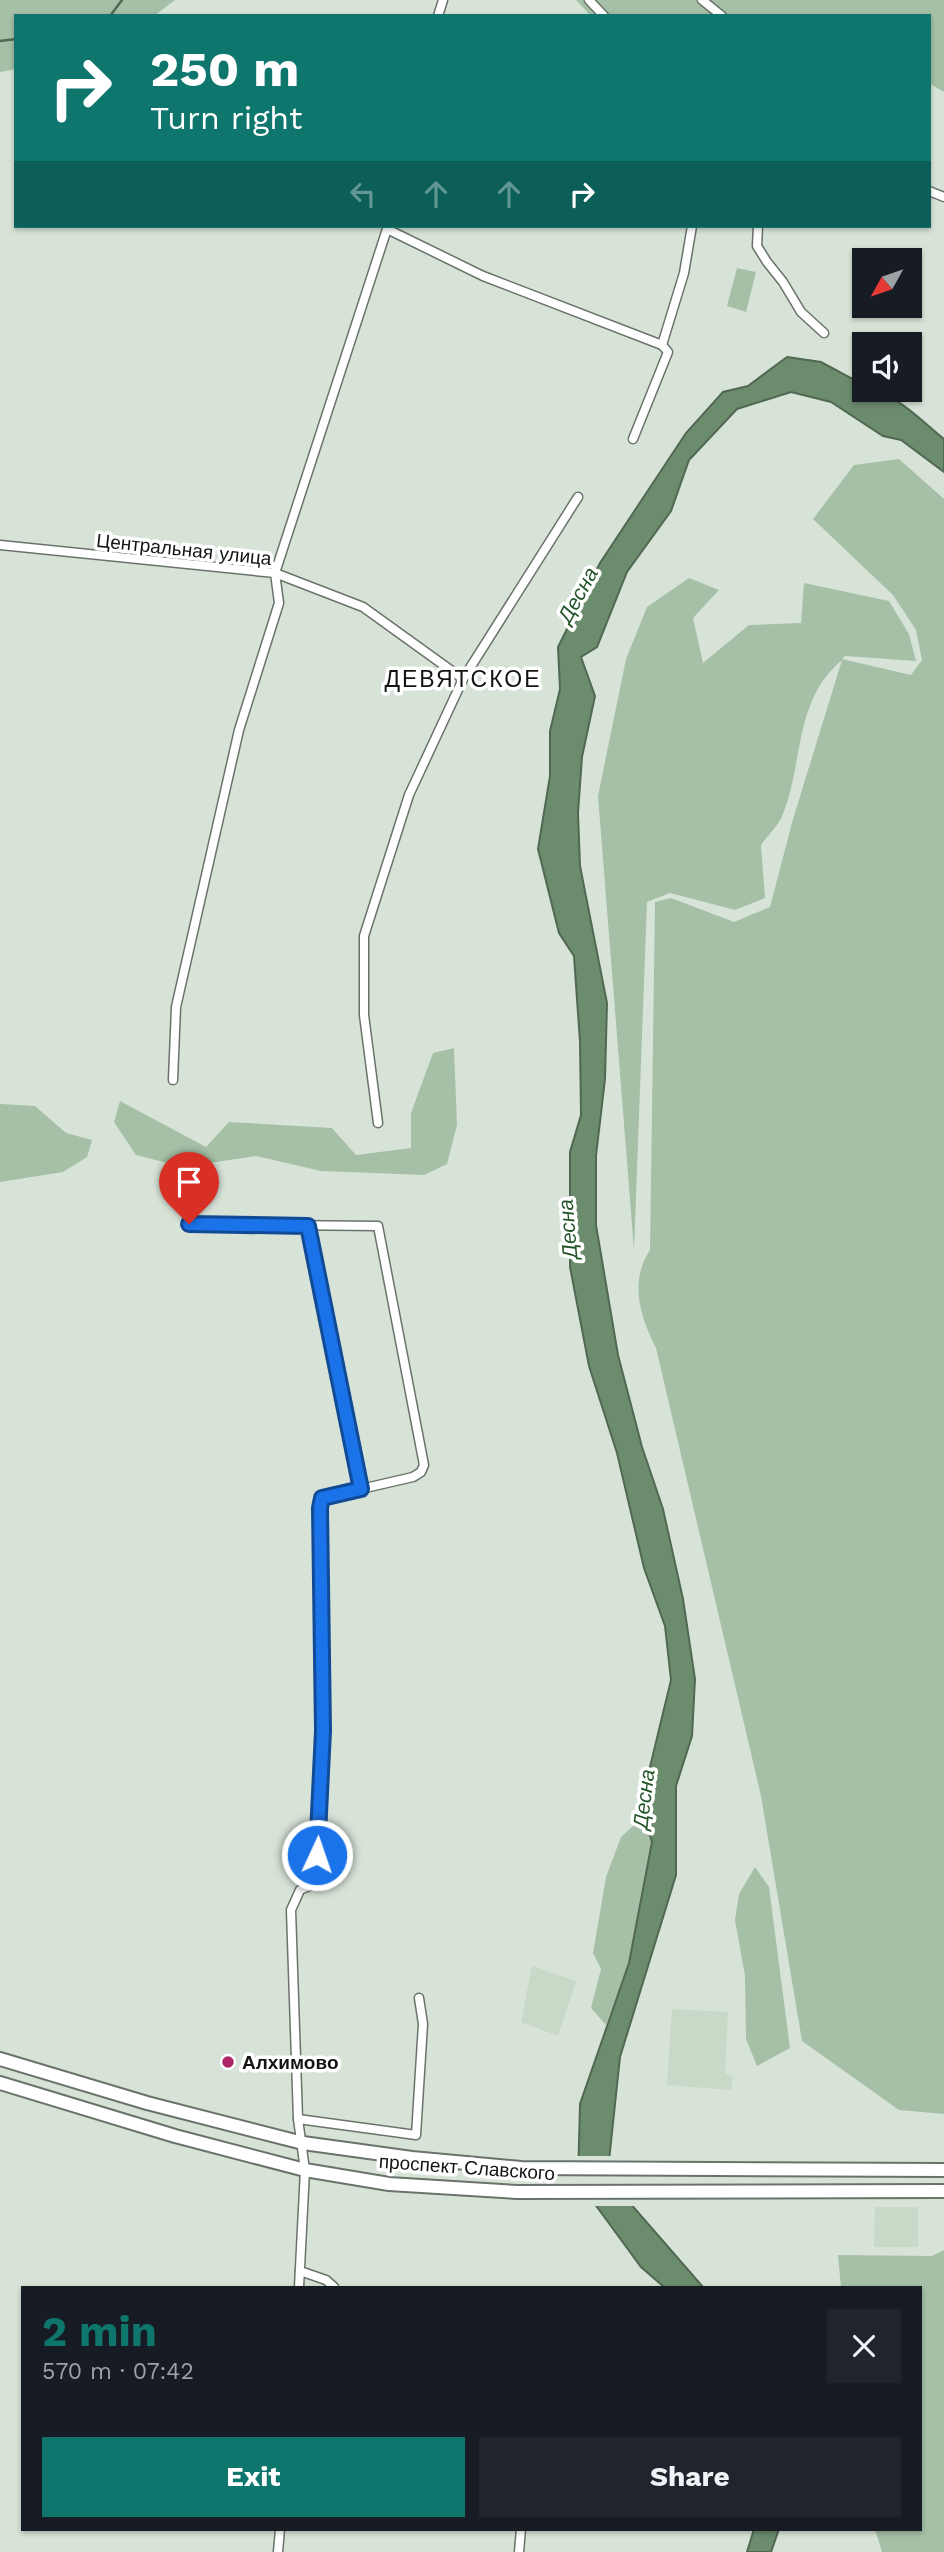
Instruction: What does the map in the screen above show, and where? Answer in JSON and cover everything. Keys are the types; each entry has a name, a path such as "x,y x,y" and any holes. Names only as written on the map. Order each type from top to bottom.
{"main road":[{"name":"проспект Славского","path":"0,2059 147,2103 303,2143 412,2158 520,2168 789,2171 944,2169"},
{"name":"проспект Славского","path":"0,2083 175,2136 305,2169 389,2184 516,2192 944,2191"}],"street":[{"path":"589,0 602,14"},
{"path":"702,0 720,14"},
{"path":"173,1080 176,1007 239,730 279,603 275,573 388,228"},
{"path":"390,228 483,276 662,345 668,352 633,439"},
{"path":"662,345 684,273 692,228"},
{"path":"758,228 757,246 767,262 783,282 801,313 824,332"},
{"path":"378,1123 364,1015 364,936 409,795 463,679 578,497"},
{"name":"Центральная улица","path":"0,545 275,573 363,607 463,679"},
{"path":"189,1224 378,1226 424,1465 422,1472 413,1477 322,1498 320,1508 323,1731 317,1855 309,1886 300,1890 291,1910 298,2119 305,2169 299,2286"},
{"path":"308,1226 361,1489"},
{"path":"298,2119 416,2136 423,2024 419,1998"},
{"path":"300,2271 326,2280 333,2286"},
{"path":"278,2552 279,2531"},
{"path":"519,2552 521,2531"}],"shaded area":[{"path":"0,0 175,0 157,14 14,14 14,69 0,72"},
{"path":"576,0 944,0 944,92 931,84 931,14 589,14"},
{"path":"737,268 756,272 746,312 727,306"},
{"path":"787,357 821,362 852,379 852,402 898,402 944,439 944,472 901,440 883,436 831,402 791,392 737,409 689,460 671,511 627,572 597,647 581,657 595,696 582,757 578,813 580,866 607,1003 605,1079 596,1156 596,1225 618,1355 642,1447 663,1509 683,1599 695,1679 692,1736 676,1786 676,1875 620,2057 609,2161 629,2202 702,2286 663,2286 641,2267 578,2181 580,2104 629,1963 652,1842 644,1816 650,1767 671,1680 665,1626 644,1568 617,1453 589,1366 570,1267 570,1152 581,1115 580,1042 574,956 559,933 538,849 550,776 550,731 560,689 558,647 600,563 686,433 723,392 748,386"},
{"path":"899,459 944,499 944,2114 899,2110 802,2041 761,1796 656,1348 645,1324 638,1287 640,1274 650,1250 655,902 671,898 734,922 770,907 793,819 842,660 815,693 802,732 790,794 783,814 761,845 765,898 735,910 670,893 647,902 634,1250 598,796 626,659 647,607 689,578 719,590 693,618 703,663 749,625 801,623 804,583 889,601 909,634 916,661 845,656 842,659 911,675 922,660 916,630 893,595 813,519 854,465"},
{"path":"454,1048 457,1125 447,1164 424,1175 321,1171 256,1156 183,1167 136,1155 114,1122 120,1101 206,1147 229,1122 332,1128 356,1155 411,1148 411,1113 433,1053"},
{"path":"0,1104 35,1106 66,1133 92,1140 87,1157 63,1172 0,1182"},
{"path":"644,1816 652,1842 629,1963 606,2025 591,2008 601,1969 593,1953 606,1877 621,1837"},
{"path":"755,1867 769,1887 790,2048 757,2066 746,2039 745,1976 735,1920 739,1894"},
{"path":"532,1966 576,1981 558,2036 521,2022"},
{"path":"672,2009 728,2012 725,2074 733,2076 731,2090 667,2085"},
{"path":"875,2207 918,2207 918,2247 874,2247"},
{"path":"944,2250 944,2552 882,2552 876,2531 922,2531 922,2286 841,2286 838,2255 932,2256"},
{"path":"753,2531 778,2531 771,2552 747,2552"}],"pier":[{"path":"575,2156 613,2156 637,2206 592,2206 575,2182"}],"waterway":[{"path":"112,14 122,0"},
{"path":"0,41 14,39"}],"place":[{"name":"Алхимово","path":"228,2062"}],"district":[{"name":"ДЕВЯТСКОЕ","path":"463,679"}],"route":[{"path":"189,1224 308,1226 351,1436 361,1489 322,1498 320,1508 323,1731 317,1855"}],"water label":[{"name":"Десна","path":"578,595"},
{"name":"Десна","path":"568,1229"},
{"name":"Десна","path":"644,1799"}]}
